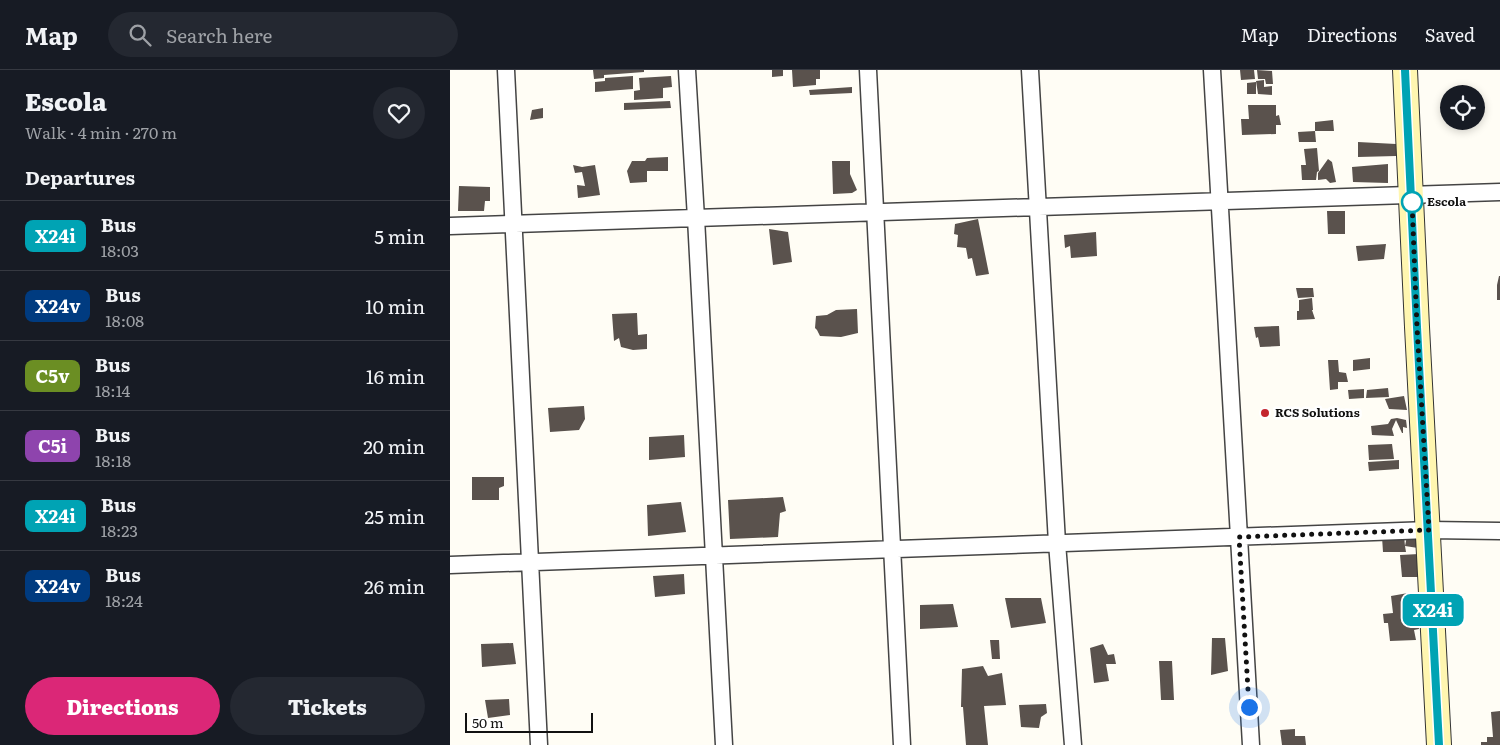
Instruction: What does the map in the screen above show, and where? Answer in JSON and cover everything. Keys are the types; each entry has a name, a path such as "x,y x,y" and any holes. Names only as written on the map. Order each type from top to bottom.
{"street":[{"path":"506,70 539,745"},
{"path":"686,70 696,218 724,745"},
{"path":"868,70 902,745"},
{"path":"1030,70 1057,543 1073,745"},
{"path":"1212,70 1251,745"},
{"path":"1405,70 1439,745"},
{"path":"450,226 1500,192"},
{"path":"450,565 1429,530 1500,531"}],"building":[{"path":"593,70 644,70 644,72 604,75 604,78 594,79"},
{"path":"772,70 783,70 783,76 772,77"},
{"path":"792,70 820,70 820,79 816,79 816,85 793,87"},
{"path":"1240,70 1254,70 1255,79 1241,80"},
{"path":"1257,70 1272,71 1273,84 1266,84 1265,79 1258,79"},
{"path":"633,76 633,89 595,92 595,82 605,81 605,78"},
{"path":"671,76 672,87 663,88 663,98 634,100 634,91 640,90 639,78"},
{"path":"1264,80 1264,87 1272,86 1272,95 1258,94 1256,81"},
{"path":"1256,82 1256,94 1247,94 1247,83"},
{"path":"852,87 852,93 810,95 809,90"},
{"path":"670,101 671,108 624,110 624,103"},
{"path":"1248,105 1276,105 1276,116 1279,115 1281,125 1276,125 1276,134 1242,135 1241,119 1249,119"},
{"path":"543,108 543,118 530,120 532,110"},
{"path":"1333,120 1334,131 1315,131 1315,122"},
{"path":"1315,131 1316,142 1299,142 1298,132"},
{"path":"1358,142 1396,144 1396,156 1358,157"},
{"path":"1317,148 1319,171 1317,172 1316,180 1302,180 1301,165 1306,165 1304,149"},
{"path":"668,157 668,171 647,171 647,182 630,183 627,171 632,161"},
{"path":"1328,159 1332,162 1336,182 1330,183 1326,179 1318,180 1318,173"},
{"path":"832,161 850,161 850,174 857,190 852,193 833,194"},
{"path":"1388,164 1388,183 1353,182 1352,167"},
{"path":"573,165 582,167 595,165 600,195 578,198 577,185 585,186 582,172 575,173"},
{"path":"459,186 490,187 490,201 485,201 484,211 458,211"},
{"path":"1327,211 1345,211 1345,234 1328,234"},
{"path":"978,219 989,274 976,276 972,258 968,259 966,248 957,247 958,235 954,234 955,224"},
{"path":"769,229 788,232 792,262 773,265"},
{"path":"1096,232 1097,256 1071,258 1070,246 1065,248 1064,235"},
{"path":"1386,244 1384,259 1358,261 1356,246"},
{"path":"1499,276 1500,300 1497,300 1497,285"},
{"path":"1296,288 1313,288 1314,297 1298,298"},
{"path":"1312,298 1312,310 1315,319 1297,320 1299,300"},
{"path":"857,309 858,333 841,337 820,336 815,328 816,316 827,315 836,310"},
{"path":"637,313 638,335 647,334 647,349 633,350 621,347 619,338 614,341 612,314"},
{"path":"1279,326 1280,346 1260,347 1254,327"},
{"path":"1370,358 1370,369 1353,371 1353,360"},
{"path":"1328,360 1338,360 1339,372 1346,373 1348,382 1338,382 1338,389 1330,390"},
{"path":"1388,388 1389,397 1366,398 1367,390"},
{"path":"1364,389 1364,398 1349,399 1348,390"},
{"path":"1404,396 1407,410 1389,409 1385,399"},
{"path":"584,406 585,419 579,430 550,432 548,408"},
{"path":"1391,419 1406,420 1407,428 1403,427 1403,433 1396,420 1392,429 1394,436 1372,435 1371,426 1388,424"},
{"path":"684,435 685,457 649,460 649,437"},
{"path":"1392,444 1394,459 1369,460 1368,445"},
{"path":"1399,460 1399,469 1369,471 1368,462"},
{"path":"472,477 504,477 504,486 499,488 499,500 472,500"},
{"path":"783,497 786,511 780,513 778,537 730,539 728,500"},
{"path":"681,502 686,532 648,536 647,505"},
{"path":"1404,536 1406,552 1383,552 1382,537"},
{"path":"1407,536 1420,536 1418,548 1405,546"},
{"path":"1419,554 1420,577 1402,577 1400,555"},
{"path":"684,574 685,594 655,597 653,576"},
{"path":"1408,593 1410,612 1417,611 1419,629 1414,630 1416,640 1390,641 1388,623 1384,623 1383,614 1393,613 1391,596"},
{"path":"1005,598 1041,598 1046,623 1011,628"},
{"path":"953,604 958,627 920,629 920,605"},
{"path":"1212,638 1225,638 1228,671 1211,675"},
{"path":"990,640 999,640 1000,659 992,659"},
{"path":"513,643 516,664 482,667 481,644"},
{"path":"1103,644 1108,655 1114,654 1116,664 1106,664 1109,681 1094,683 1090,648"},
{"path":"1159,661 1172,661 1174,700 1161,700"},
{"path":"983,666 988,676 1002,673 1006,705 984,706 988,745 966,745 963,707 961,707 962,669"},
{"path":"509,699 510,715 488,718 485,700"},
{"path":"1046,704 1047,713 1041,717 1039,728 1021,727 1019,705"},
{"path":"1500,711 1500,745 1481,745 1481,742 1487,742 1487,737 1493,737 1491,712"},
{"path":"1295,729 1295,736 1305,736 1306,745 1282,745 1280,730"}],"bus line":[{"name":"X24i","path":"1405,70 1439,745"}],"place":[{"name":"Escola","path":"1412,202"},
{"name":"RCS Solutions","path":"1265,413"}],"route":[{"path":"1249,707 1239,537 1429,530 1412,202"}]}
